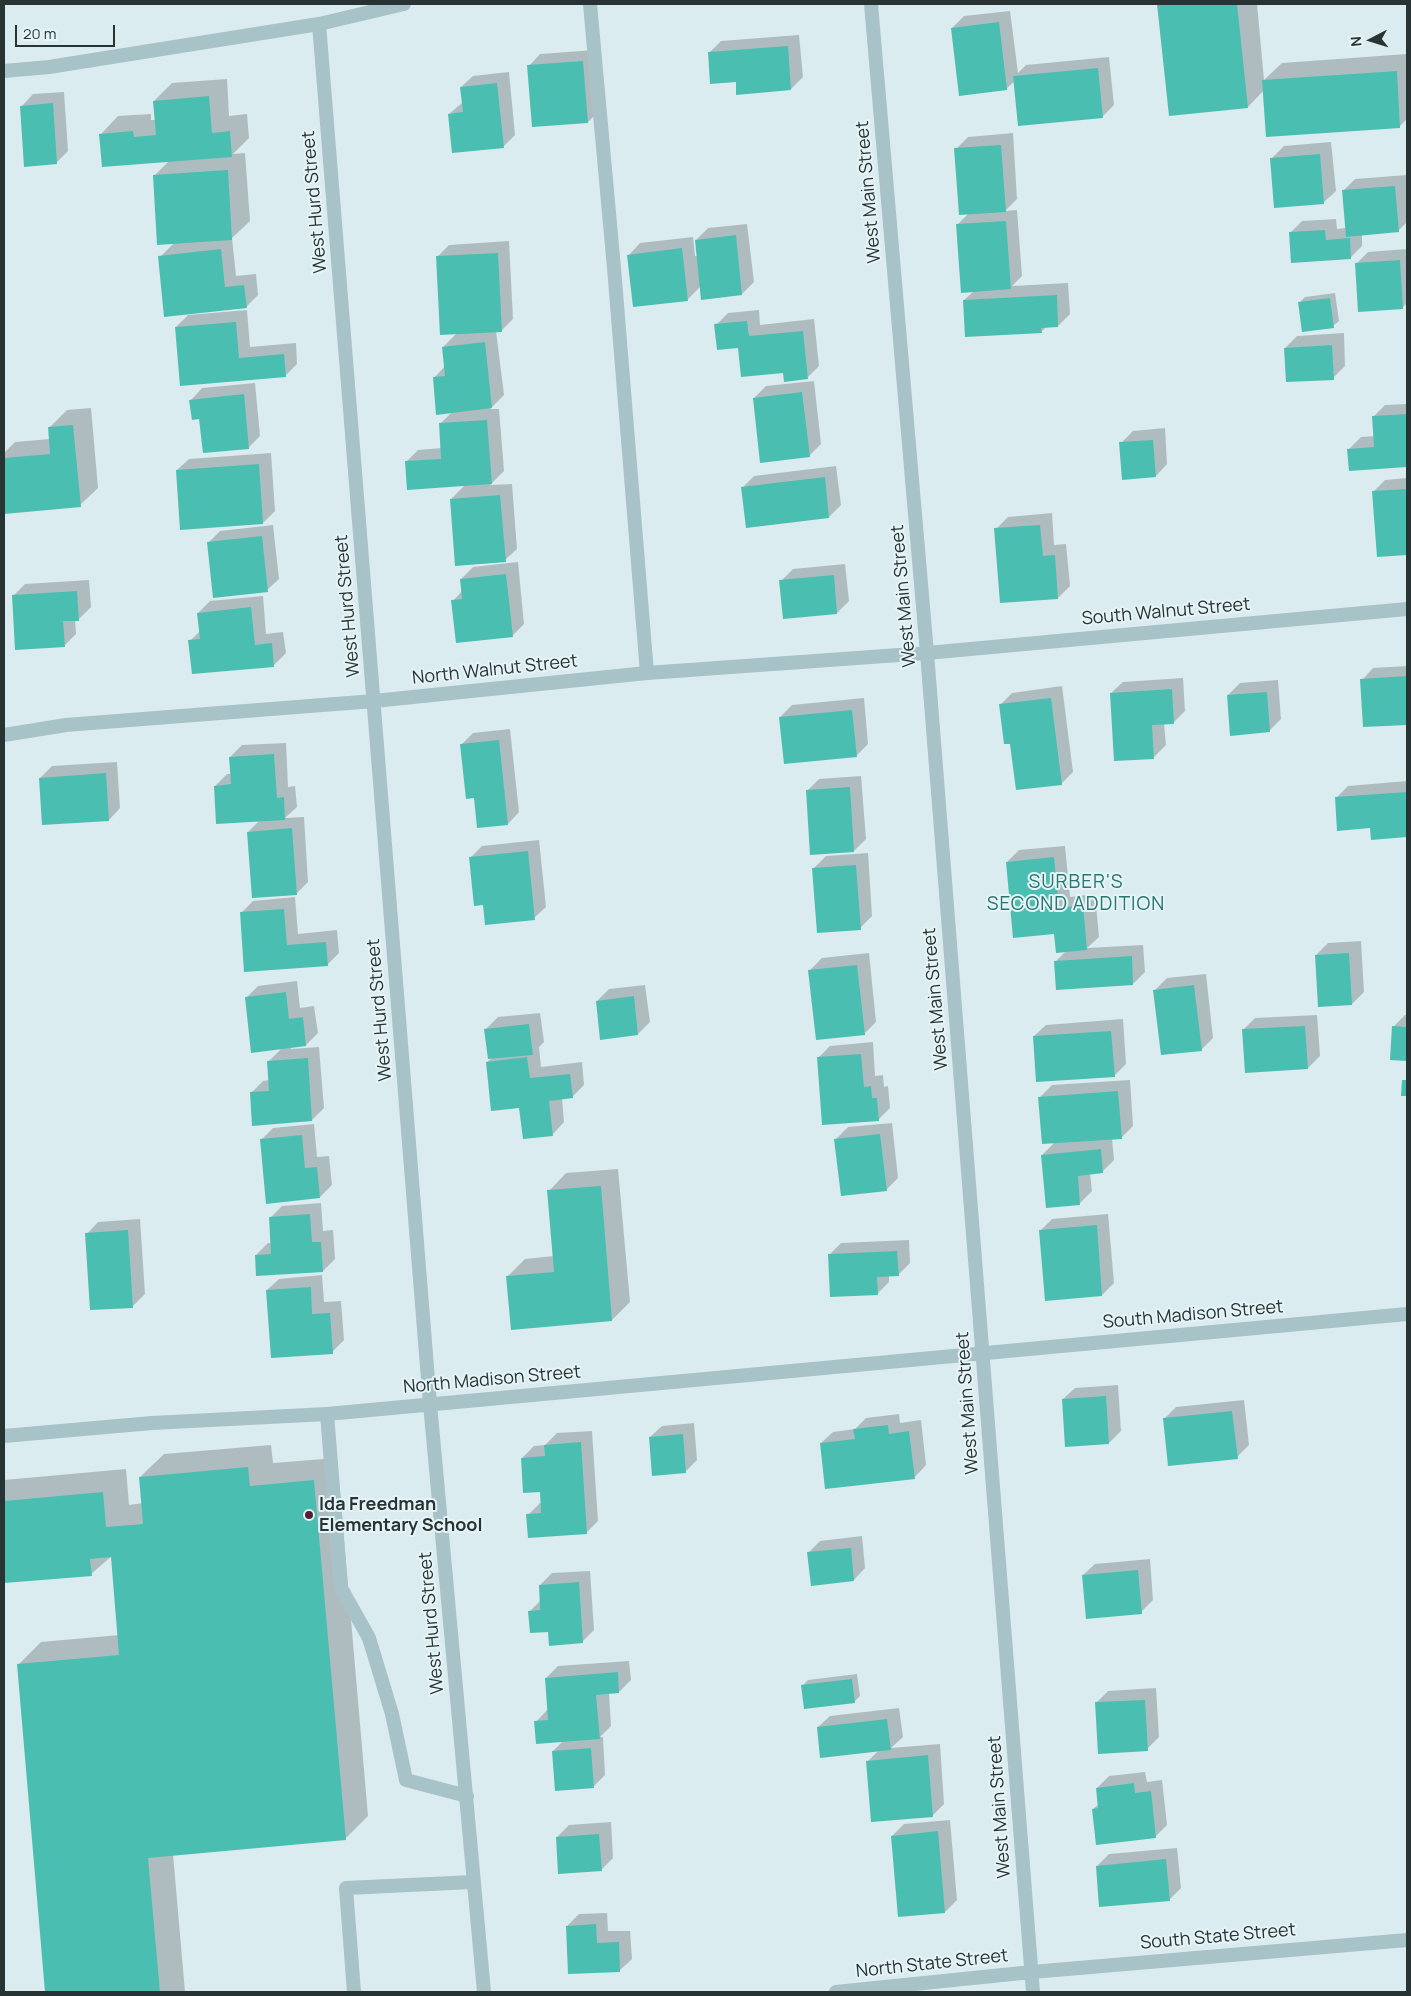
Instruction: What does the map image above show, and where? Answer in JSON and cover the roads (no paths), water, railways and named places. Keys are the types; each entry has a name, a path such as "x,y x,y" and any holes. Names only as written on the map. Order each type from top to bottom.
{"street":[{"path":"4,71 49,67 319,24 404,4"},
{"path":"590,4 615,278 646,673"},
{"name":"West Main Street","path":"871,4 927,653 1033,1992"},
{"name":"West Hurd Street","path":"319,24 430,1404 484,1992"},
{"name":"South Walnut Street","path":"927,653 1407,608"},
{"name":"North Walnut Street","path":"4,735 66,725 374,701 646,673 927,653"},
{"name":"South Madison Street","path":"983,1354 1407,1314"},
{"name":"North Madison Street","path":"4,1436 152,1423 327,1414 983,1354"},
{"path":"327,1414 341,1588 369,1638 392,1714 406,1780 466,1796"},
{"path":"354,1992 346,1888 474,1882"},
{"name":"South State Street","path":"1032,1972 1407,1940"},
{"name":"North State Street","path":"836,1992 1032,1972"}],"place":[{"name":"Ida Freedman Elementary School","path":"309,1515"}],"district":[{"name":"SURBER'S SECOND ADDITION","path":"1076,894"}]}
